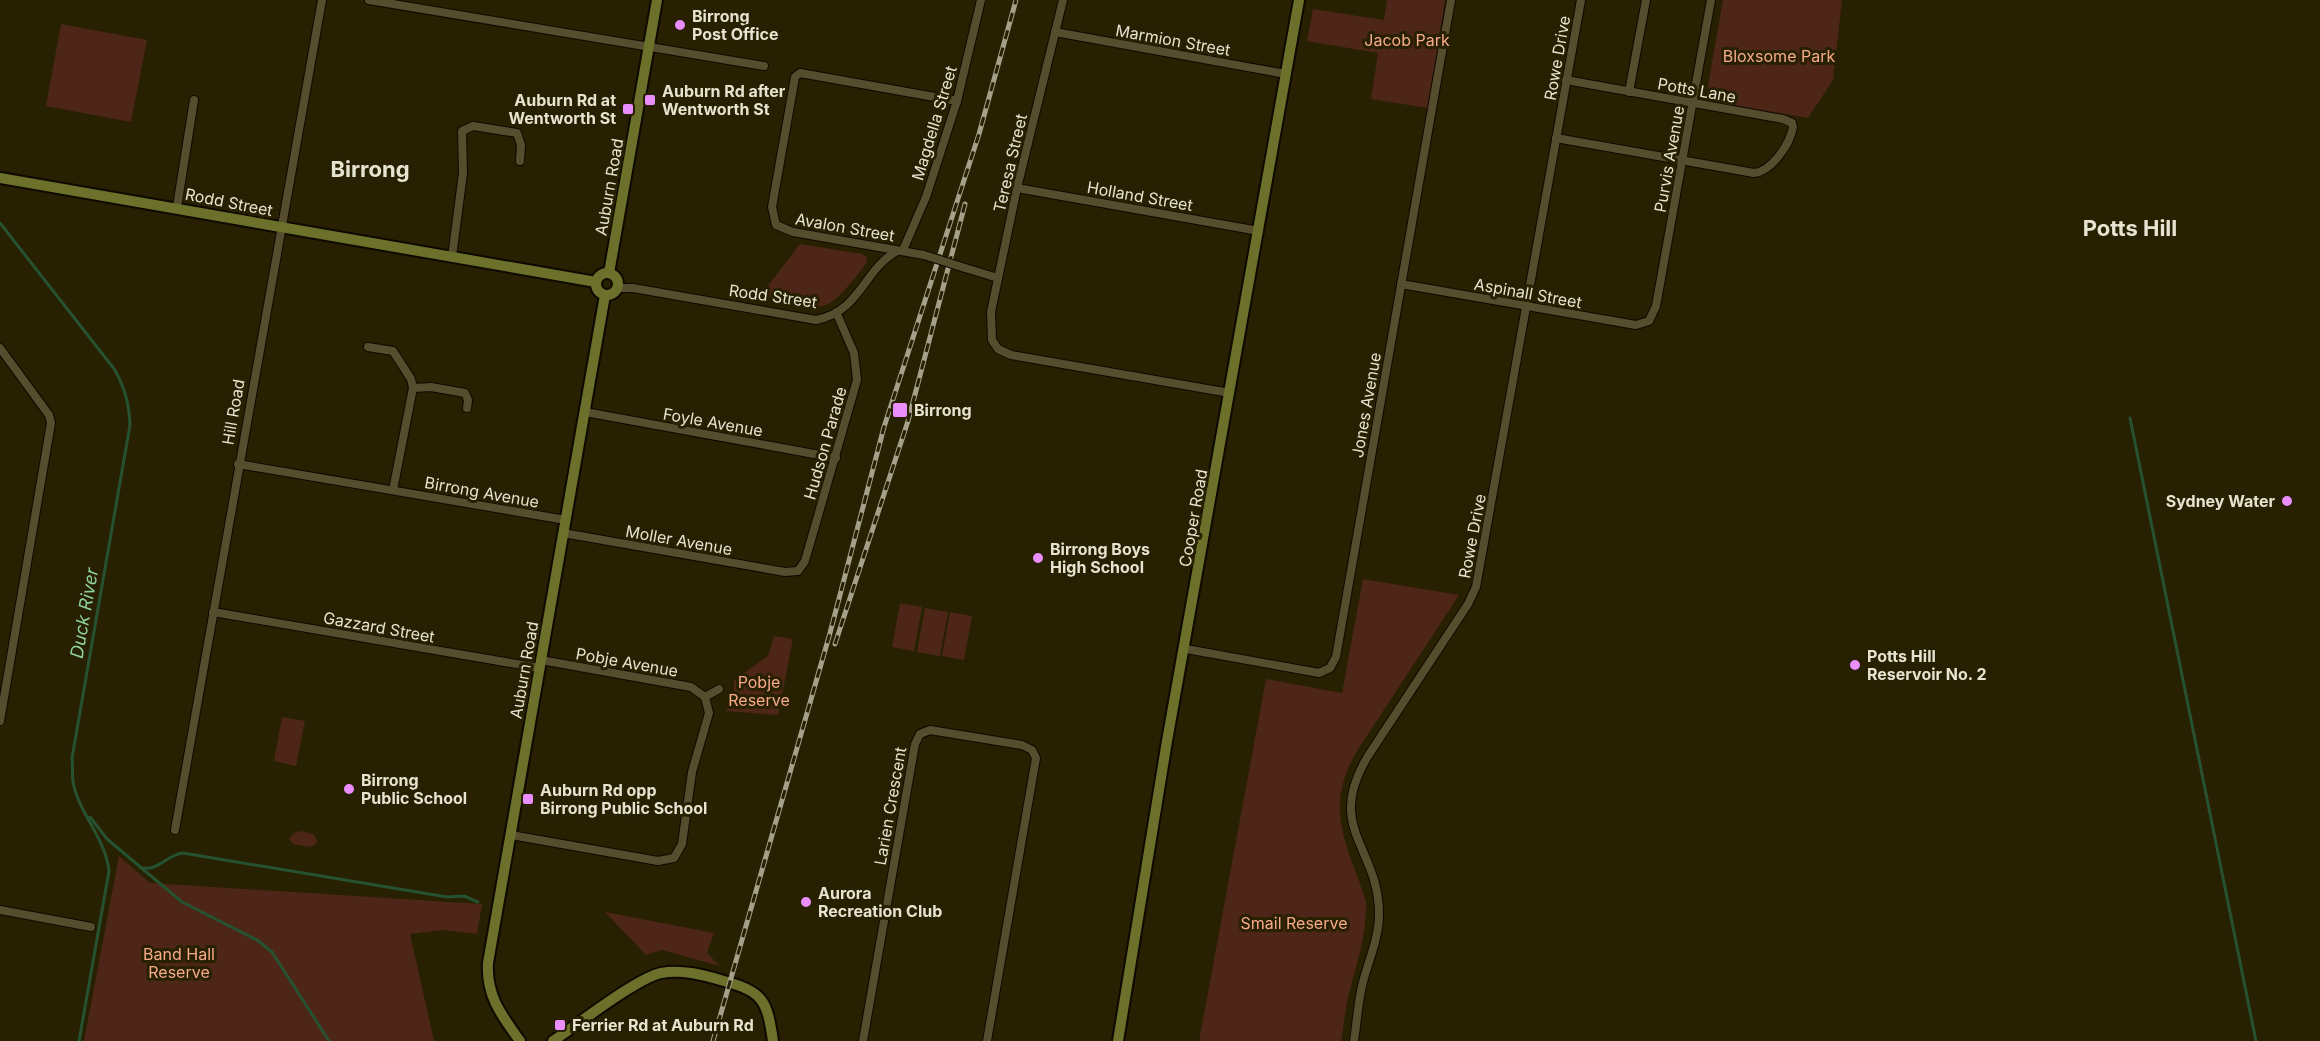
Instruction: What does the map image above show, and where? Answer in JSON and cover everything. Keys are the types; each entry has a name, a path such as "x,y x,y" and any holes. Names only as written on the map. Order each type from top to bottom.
{"street":[{"name":"Hill Road","path":"175,830 322,0"},
{"path":"369,0 764,66"},
{"name":"Auburn Road","path":"609,273 657,0"},
{"name":"Magdella Street","path":"900,251 926,197 957,101 981,0"},
{"name":"Teresa Street","path":"1063,0 1017,188 991,312 990,334 998,349 1011,355 1230,393"},
{"name":"Cooper Road","path":"1118,1041 1153,822 1186,649 1299,0"},
{"name":"Jones Avenue","path":"1186,649 1319,673 1330,668 1336,657 1451,0"},
{"name":"Rowe Drive","path":"1353,1041 1363,982 1377,939 1379,915 1372,870 1354,830 1350,794 1363,765 1468,604 1476,587 1581,0"},
{"path":"1629,92 1646,0"},
{"name":"Purvis Avenue","path":"1650,321 1656,306 1711,0"},
{"name":"Marmion Street","path":"1055,33 1286,74"},
{"name":"Avalon Street","path":"957,101 800,73 795,77 772,207 773,219 776,225 786,230 924,255 998,278"},
{"name":"Potts Lane","path":"1566,80 1788,120 1792,123 1792,132 1768,168 1755,173 1683,161"},
{"path":"177,207 194,100"},
{"path":"452,257 463,173 462,131 473,126 484,126 517,133 521,145 520,161"},
{"path":"1556,138 1683,161"},
{"name":"Rodd Street","path":"0,178 177,207 596,282"},
{"name":"Holland Street","path":"1017,188 1259,231"},
{"name":"Rodd Street","path":"618,288 633,288 806,320 827,318 837,314 856,297 884,261 900,251"},
{"path":"609,273 617,280 618,288 614,293 605,295 597,289 596,282 602,274 609,273"},
{"name":"Aspinall Street","path":"1401,284 1636,326 1650,321"},
{"name":"Auburn Road","path":"520,1041 491,998 487,976 605,295"},
{"name":"Hudson Parade","path":"789,573 798,571 803,565 857,380 854,353 837,314"},
{"path":"368,347 393,351 411,379 413,388 393,490"},
{"path":"0,348 49,415 51,423 0,721"},
{"path":"413,388 431,387 465,393 468,400 467,408"},
{"name":"Foyle Avenue","path":"585,412 836,458"},
{"name":"Birrong Avenue","path":"238,464 566,520"},
{"name":"Moller Avenue","path":"563,533 789,573"},
{"name":"Gazzard Street","path":"213,612 540,664"},
{"name":"Pobje Avenue","path":"540,664 692,687 705,697"},
{"path":"511,835 658,861 674,858 682,844 692,772 709,713 705,697 719,689"},
{"name":"Larien Crescent","path":"863,1041 915,744 920,734 930,730 1022,745 1032,750 1036,758 987,1041"},
{"path":"0,910 91,927"},
{"path":"553,1041 647,978 663,972 679,971 703,975 746,988 761,997 769,1015 773,1041"}],"green space":[{"name":"Jacob Park","path":"1387,0 1445,0 1428,108 1371,99 1378,53 1307,41 1313,9 1384,20"},
{"name":"Bloxsome Park","path":"1723,0 1842,0 1833,80 1808,118 1709,101 1706,97"},
{"path":"61,24 147,40 131,122 46,106"},
{"path":"800,244 862,254 867,257 866,264 841,294 822,306 798,305 760,296"},
{"name":"Smail Reserve","path":"1363,579 1459,595 1357,751 1341,791 1342,826 1366,901 1366,913 1341,1041 1199,1041 1266,679 1342,693"},
{"path":"900,603 922,607 914,651 892,647"},
{"path":"925,608 948,612 940,656 917,652"},
{"path":"950,612 972,616 964,660 942,656"},
{"name":"Pobje Reserve","path":"774,636 793,639 778,715 726,711 734,697 734,680 768,656"},
{"path":"282,717 305,721 296,766 274,761"},
{"path":"301,831 313,834 317,840 316,844 310,847 293,844 289,839 294,833"},
{"name":"Band Hall Reserve","path":"119,856 150,883 482,904 477,934 443,930 410,934 434,1041 84,1041"},
{"path":"605,912 714,933 707,953 720,966 662,950 646,955"}],"waterway":[{"name":"Duck River","path":"0,223 115,370 126,396 130,425 72,758 76,794 103,847 109,871 79,1041"},
{"path":"2130,418 2256,1041"},
{"path":"90,817 107,839 182,902 257,940 272,952 329,1041"},
{"path":"141,868 153,867 183,853 447,897 464,896 478,902"}],"railway":[{"path":"713,1041 830,633 884,427 979,134 1016,0"},
{"path":"835,644 908,421 965,204"}],"place":[{"name":"Birrong Post Office","path":"680,25"},
{"name":"Auburn Rd after Wentworth St","path":"650,100"},
{"name":"Auburn Rd at Wentworth St","path":"628,109"},
{"name":"Birrong","path":"900,410"},
{"name":"Sydney Water","path":"2287,501"},
{"name":"Birrong Boys High School","path":"1038,558"},
{"name":"Potts Hill Reservoir No. 2","path":"1855,665"},
{"name":"Birrong Public School","path":"349,789"},
{"name":"Auburn Rd opp Birrong Public School","path":"528,799"},
{"name":"Aurora Recreation Club","path":"806,902"},
{"name":"Ferrier Rd at Auburn Rd","path":"560,1025"}],"district":[{"name":"Birrong","path":"370,169"},
{"name":"Potts Hill","path":"2130,228"}]}
